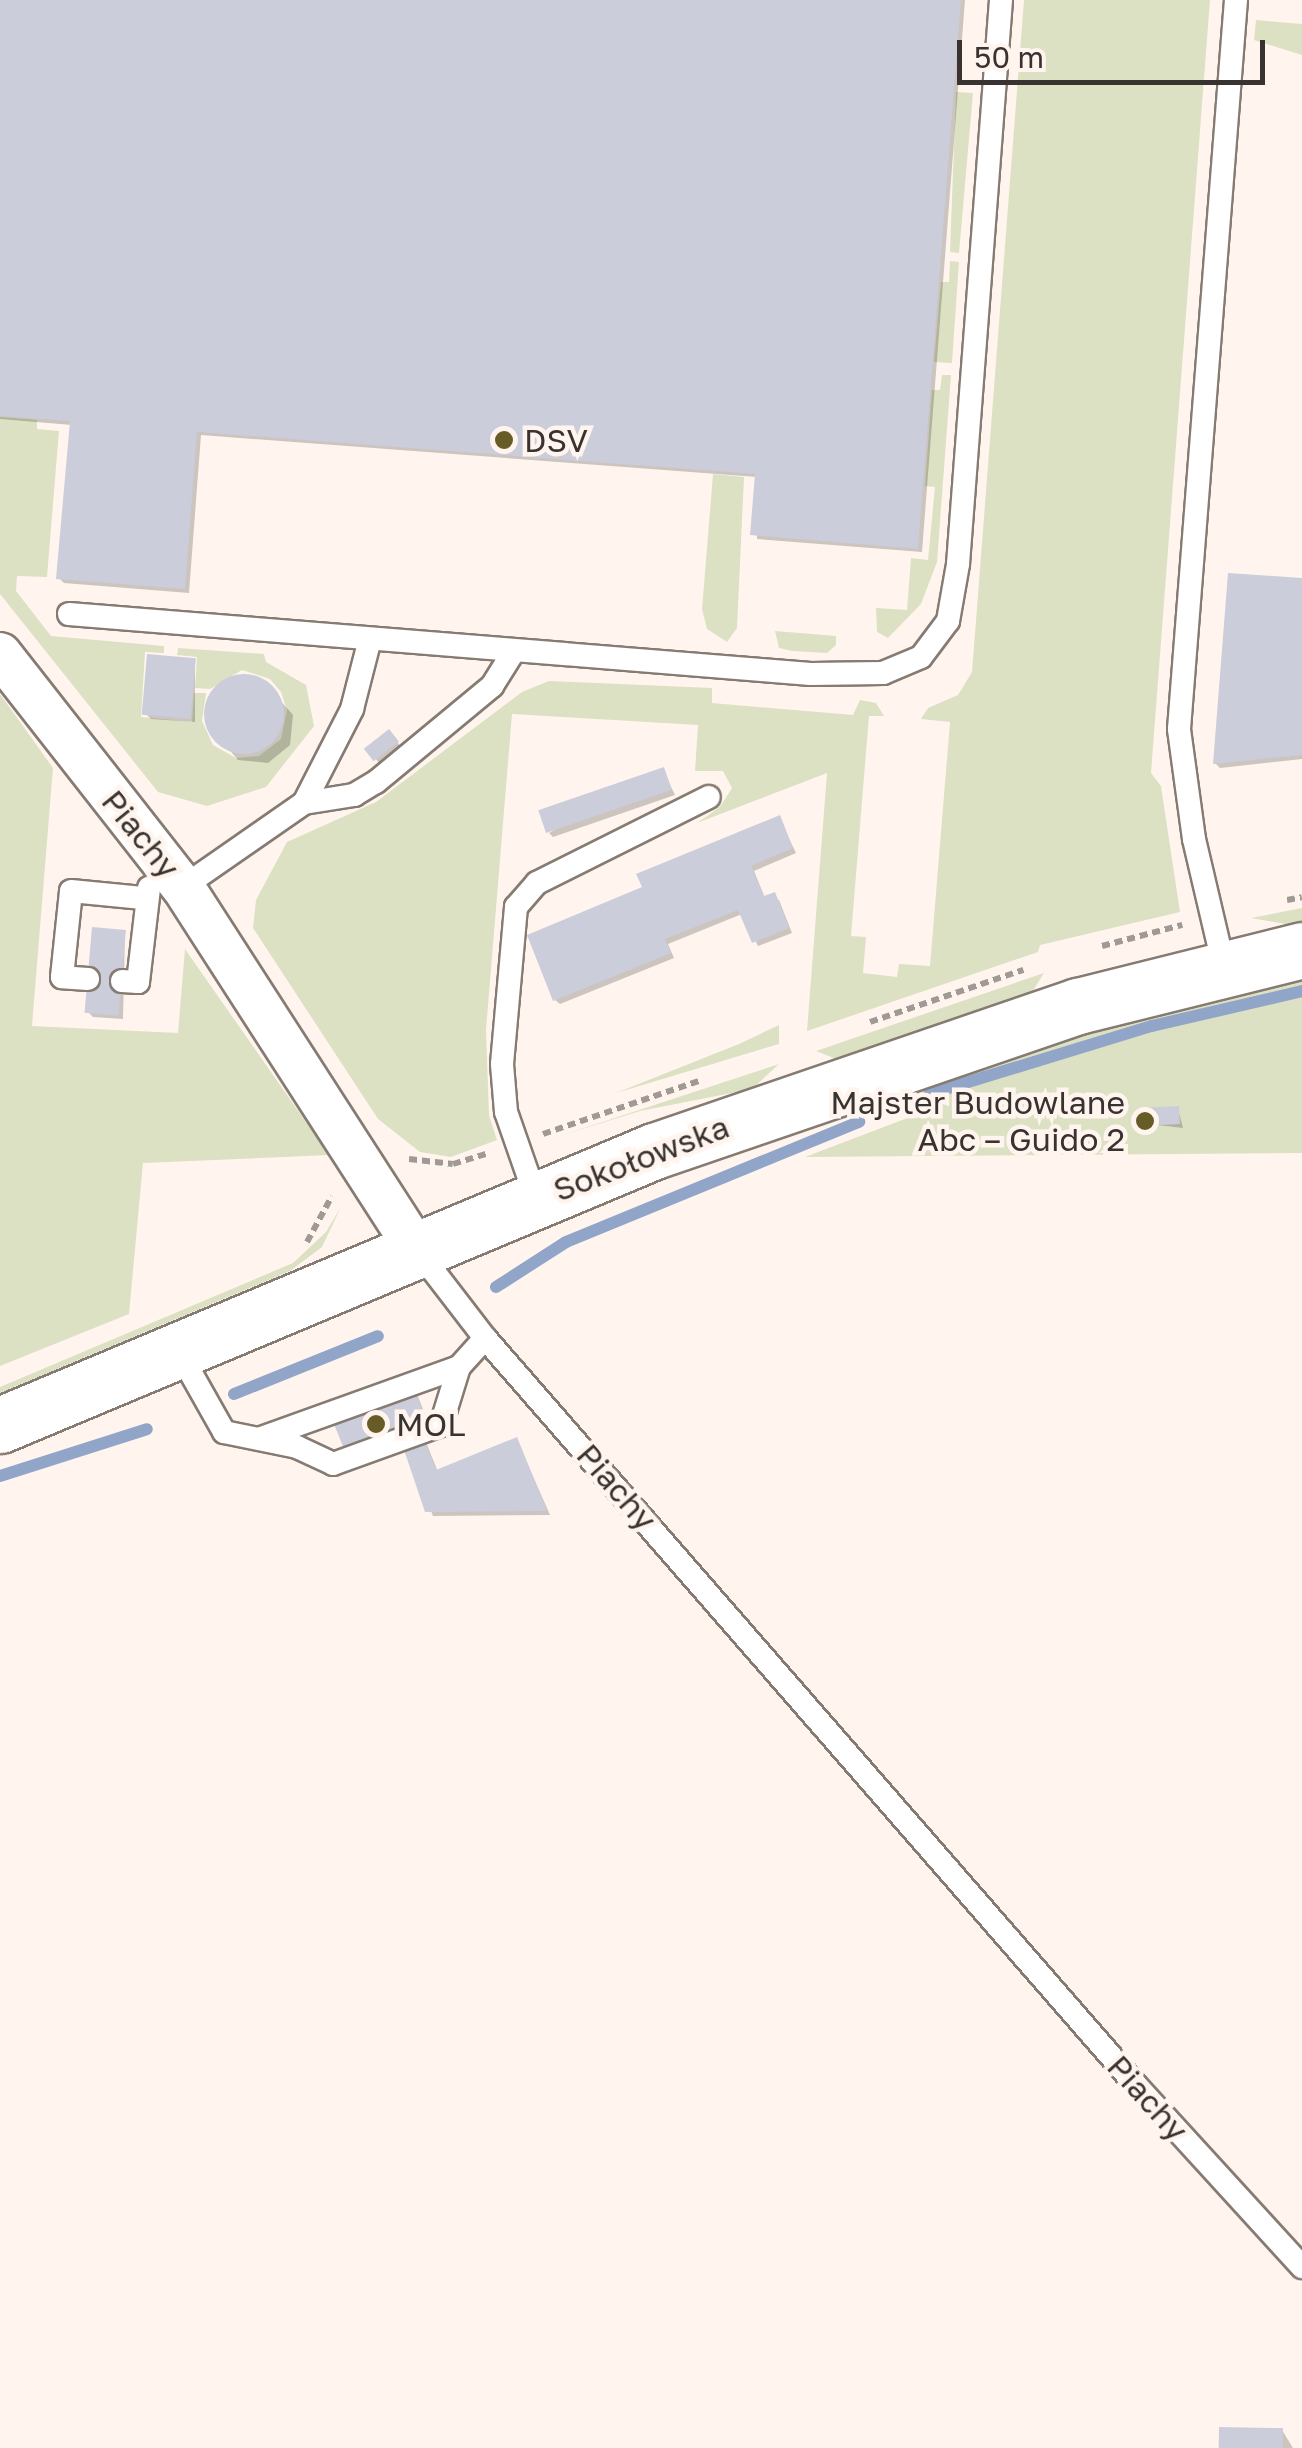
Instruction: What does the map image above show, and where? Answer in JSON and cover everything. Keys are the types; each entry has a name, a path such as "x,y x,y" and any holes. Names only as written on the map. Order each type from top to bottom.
{"street":[{"name":"Piachy","path":"0,654 417,1250"},
{"name":"Sokołowska","path":"0,1425 536,1198 1016,1025 1302,950"}],"lane":[{"path":"69,614 513,652 859,676 906,665 934,648 948,621 958,564 1001,0"},
{"path":"1224,968 1194,839 1180,729 1236,0"},
{"path":"304,802 352,710 370,639"},
{"path":"88,979 62,977 71,891 165,885 304,802 354,795 376,782 492,686 513,652"},
{"path":"536,1198 509,1129 504,1096 516,908 537,883 709,797"},
{"path":"122,981 138,982 134,940 165,885"},
{"path":"66,936 92,938"},
{"name":"Piachy","path":"417,1250 485,1338 1122,2070 1302,2267"},
{"path":"179,1352 217,1426 248,1440 297,1447 328,1463 355,1460 441,1425 458,1368 485,1338"},
{"path":"248,1440 458,1368"}],"green space":[{"path":"1024,0 1210,0 1151,773 1161,786 1180,912 1040,945 1038,952 807,1031 827,773 697,823 720,807 732,788 723,771 695,771 698,725 512,714 486,1030 489,1115 497,1140 451,1157 420,1152 378,1119 253,928 256,900 287,842 376,802 522,692 549,681 712,688 712,703 853,715 860,700 876,703 884,716 869,716 851,936 866,937 863,973 897,977 899,964 930,966 950,722 921,719 928,708 958,695 972,672"},
{"path":"1256,20 1302,24 1302,55 1254,40"},
{"path":"956,92 973,93 959,253 950,252"},
{"path":"950,261 959,262 952,363 934,362 941,282 949,282"},
{"path":"942,375 951,375 937,562 921,604 888,638 877,632 876,608 907,610 911,558 928,560 935,487 925,486 932,390 940,390"},
{"path":"0,417 37,420 37,429 59,431 47,577 17,576 16,591 51,636 164,646 164,653 145,652 141,717 192,722 194,693 206,693 202,721 213,745 236,758 259,756 281,739 287,710 281,692 270,679 242,670 210,689 195,688 197,657 177,655 178,648 264,654 266,662 306,685 314,726 266,787 207,806 158,792 0,594"},
{"path":"713,474 744,477 737,628 727,642 707,629 702,609"},
{"path":"775,631 836,636 836,645 827,653 792,651 779,648"},
{"path":"0,694 53,768 32,1026 178,1033 185,949 329,1155 143,1163 129,1314 0,1366"},
{"path":"1302,908 1302,927 1251,918"},
{"path":"1044,973 1031,994 841,1061 816,1051"},
{"name":"Majster Budowlane Abc – Guido 2","path":"1302,976 1302,1153 805,1157 910,1117 918,1091 934,1078 1127,1018"},
{"path":"779,1025 779,1044 616,1093 739,1044"},
{"path":"779,1064 752,1089 640,1111 557,1137"},
{"path":"341,1207 322,1247 290,1271 0,1393 0,1387 293,1263 326,1232"}],"building":[{"path":"0,0 961,0 918,549 750,535 755,474 197,432 185,589 56,579 70,421 0,416"},
{"path":"1228,573 1302,578 1302,755 1213,764"},
{"path":"147,654 196,658 190,719 142,715"},
{"path":"244,674 259,677 272,686 281,699 281,729 272,742 259,751 244,754 229,751 216,742 207,729 204,714 207,699 216,686 229,677"},
{"path":"389,729 399,742 374,761 364,749"},
{"path":"664,767 672,790 546,833 538,810"},
{"path":"780,815 793,848 751,866 764,896 775,892 789,928 752,943 738,910 665,939 671,953 553,1001 527,935 642,887 636,874"},
{"path":"92,927 126,930 118,1016 85,1013"},
{"path":"1179,1106 1180,1124 1146,1126 1145,1108"},
{"path":"413,1386 429,1427 420,1430 436,1470 517,1437 547,1511 425,1512 400,1438 348,1459 332,1419"},
{"path":"1219,2427 1283,2428 1283,2448 1219,2448"}],"waterway":[{"path":"929,1094 1152,1026 1302,991"},
{"path":"496,1287 566,1242 859,1122"},
{"path":"234,1394 378,1336"},
{"path":"0,1476 147,1429"}],"place":[{"name":"DSV","path":"504,440"},
{"name":"Majster Budowlane Abc – Guido 2","path":"1145,1121"},
{"name":"MOL","path":"376,1424"}]}
